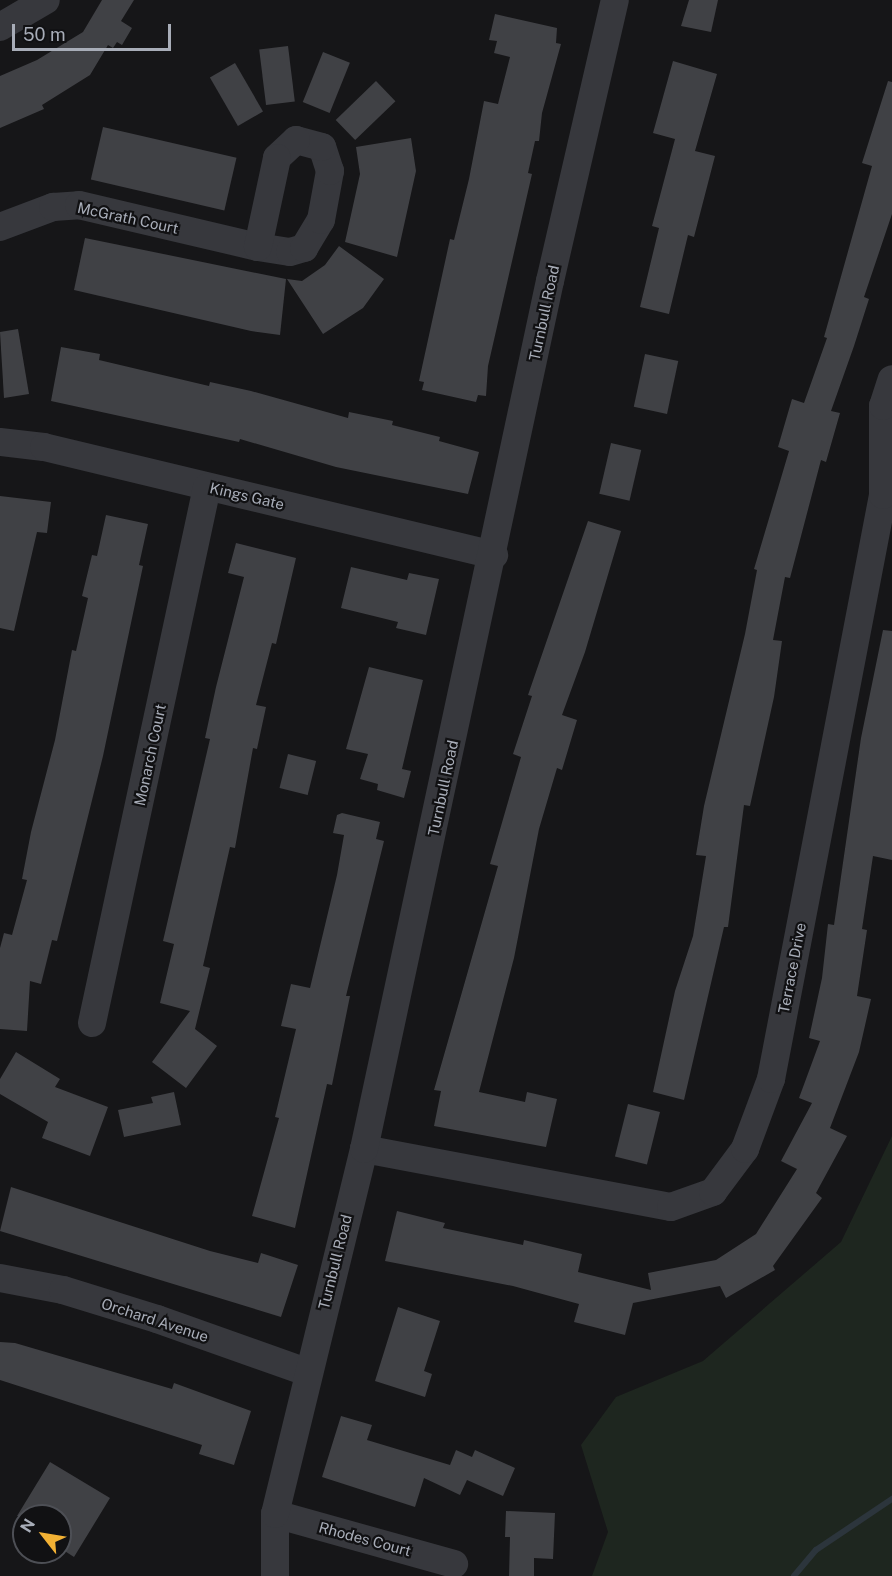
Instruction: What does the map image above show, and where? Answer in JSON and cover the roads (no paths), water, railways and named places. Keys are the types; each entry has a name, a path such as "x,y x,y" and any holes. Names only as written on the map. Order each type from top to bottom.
{"street":[{"path":"0,27 46,0"},
{"name":"Turnbull Road","path":"275,1576 275,1514 307,1372 363,1149 494,555 550,280 615,0"},
{"name":"McGrath Court","path":"0,227 53,207 79,205 258,247"},
{"name":"Terrace Drive","path":"363,1149 671,1207 713,1192 745,1149 771,1079 883,495 883,406 892,379"},
{"name":"Kings Gate","path":"0,442 44,447 494,555"},
{"name":"Monarch Court","path":"92,1023 207,487"},
{"name":"Orchard Avenue","path":"0,1278 63,1290 157,1318 307,1372"},
{"name":"Rhodes Court","path":"275,1514 454,1564"}],"waterway":[{"path":"794,1576 816,1550 892,1499"}]}
